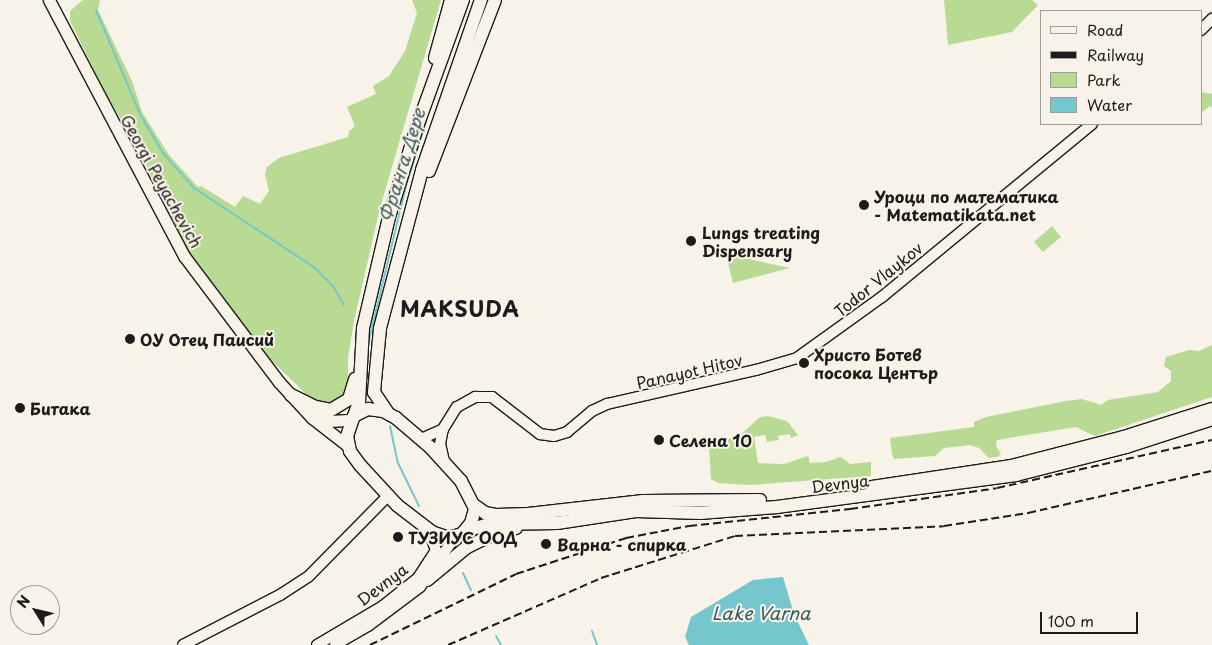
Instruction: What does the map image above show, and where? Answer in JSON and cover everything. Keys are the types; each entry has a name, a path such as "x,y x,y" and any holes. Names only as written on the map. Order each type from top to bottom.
{"highway":[{"path":"291,395 321,409 340,407 352,394 369,297 387,225 418,124 451,0"},
{"path":"418,124 463,0"},
{"path":"360,357 359,402 348,431 348,446 360,465 388,496 427,528 441,536 460,534 471,523 474,505 464,486 444,462 421,439 388,413 374,392 375,358 407,220 481,0"},
{"path":"407,220 446,133 495,0"},
{"name":"Devnya","path":"474,505 485,513 496,515 528,514 620,502 770,499 884,486 1011,466 1124,437 1212,409"},
{"path":"353,418 368,410 388,413"},
{"name":"Devnya","path":"460,534 490,524 545,524 636,511 700,513 777,507 1006,476 1126,447 1212,419"},
{"path":"427,580 459,553 490,536 545,524"}],"main road":[{"name":"Georgi Peyachevich","path":"48,0 168,231 245,340 291,395 306,412 348,446"},
{"name":"Georgi Peyachevich","path":"306,412 324,420 353,418"}],"street":[{"path":"1202,29 1212,19"},
{"name":"Todor Vlaykov","path":"820,342 882,297 1091,125"},
{"name":"Panayot Hitov","path":"443,429 451,414 464,402 484,396 499,402 540,434 554,436 567,432 599,407 756,370 796,358 820,342"},
{"path":"421,439 443,429"},
{"path":"443,429 440,444 444,462"},
{"path":"183,645 308,577 388,496"},
{"name":"Devnya","path":"317,645 357,623 418,578 436,550 427,528"},
{"name":"Devnya","path":"335,645 390,610 427,580 460,534"}],"green space":[{"path":"83,0 100,0 98,10 132,81 142,112 169,155 198,187 201,186 235,207 243,196 260,204 269,191 265,174 267,167 279,158 348,137 349,131 355,126 347,107 376,94 373,86 389,76 405,51 417,13 412,0 441,0 380,208 354,321 348,358 348,388 338,401 326,405 308,396 262,351 196,264 157,191 143,156 107,96 70,21 70,11"},
{"path":"944,0 1032,0 1038,5 1012,32 948,45"},
{"path":"1202,92 1212,94 1212,108 1210,106 1202,112"},
{"path":"1052,226 1061,237 1043,252 1034,242"},
{"path":"726,254 790,268 733,283"},
{"path":"1212,345 1212,397 1095,436 1076,427 997,440 996,446 1001,454 997,457 989,458 979,448 970,445 944,448 935,456 894,459 892,454 890,438 974,427 974,422 986,417 1066,401 1082,399 1101,405 1108,400 1158,392 1171,381 1171,371 1164,366 1166,357 1189,350 1199,351"},
{"path":"768,416 787,421 798,435 791,438 790,434 778,436 779,440 767,442 765,435 754,437 758,463 784,464 808,456 810,463 826,462 841,457 850,464 871,462 871,476 749,485 718,483 711,479 709,446 740,435 760,417"}],"water":[{"name":"Lake Varna","path":"783,577 794,614 809,645 689,645 685,637 691,617 753,580"}],"waterway":[{"path":"96,10 140,114 163,153 194,188 314,267 333,286 344,305"},
{"name":"Франга Дере","path":"369,340 406,186 427,118"},
{"name":"Франга Дере","path":"390,426 398,463 419,506"},
{"name":"Франга Дере","path":"463,573 471,590"},
{"path":"592,631 597,645"},
{"name":"Франга Дере","path":"496,636 501,645"}],"railway":[{"path":"370,645 516,574 626,538 689,526 850,509 997,488 1212,440"},
{"path":"448,645 601,578 735,536 944,526 1028,513 1212,471"}],"place":[{"name":"Уроци по математика - Matematikata.net","path":"864,205"},
{"name":"Lungs treating Dispensary","path":"691,241"},
{"name":"ОУ Отец Паисий","path":"130,339"},
{"name":"Христо Ботев посока Център","path":"804,363"},
{"name":"Битака","path":"20,408"},
{"name":"Селена 10","path":"659,440"},
{"name":"ТУЗИУС ООД","path":"398,537"},
{"name":"Варна - спирка","path":"546,544"}],"district":[{"name":"MAKSUDA","path":"460,308"}]}
